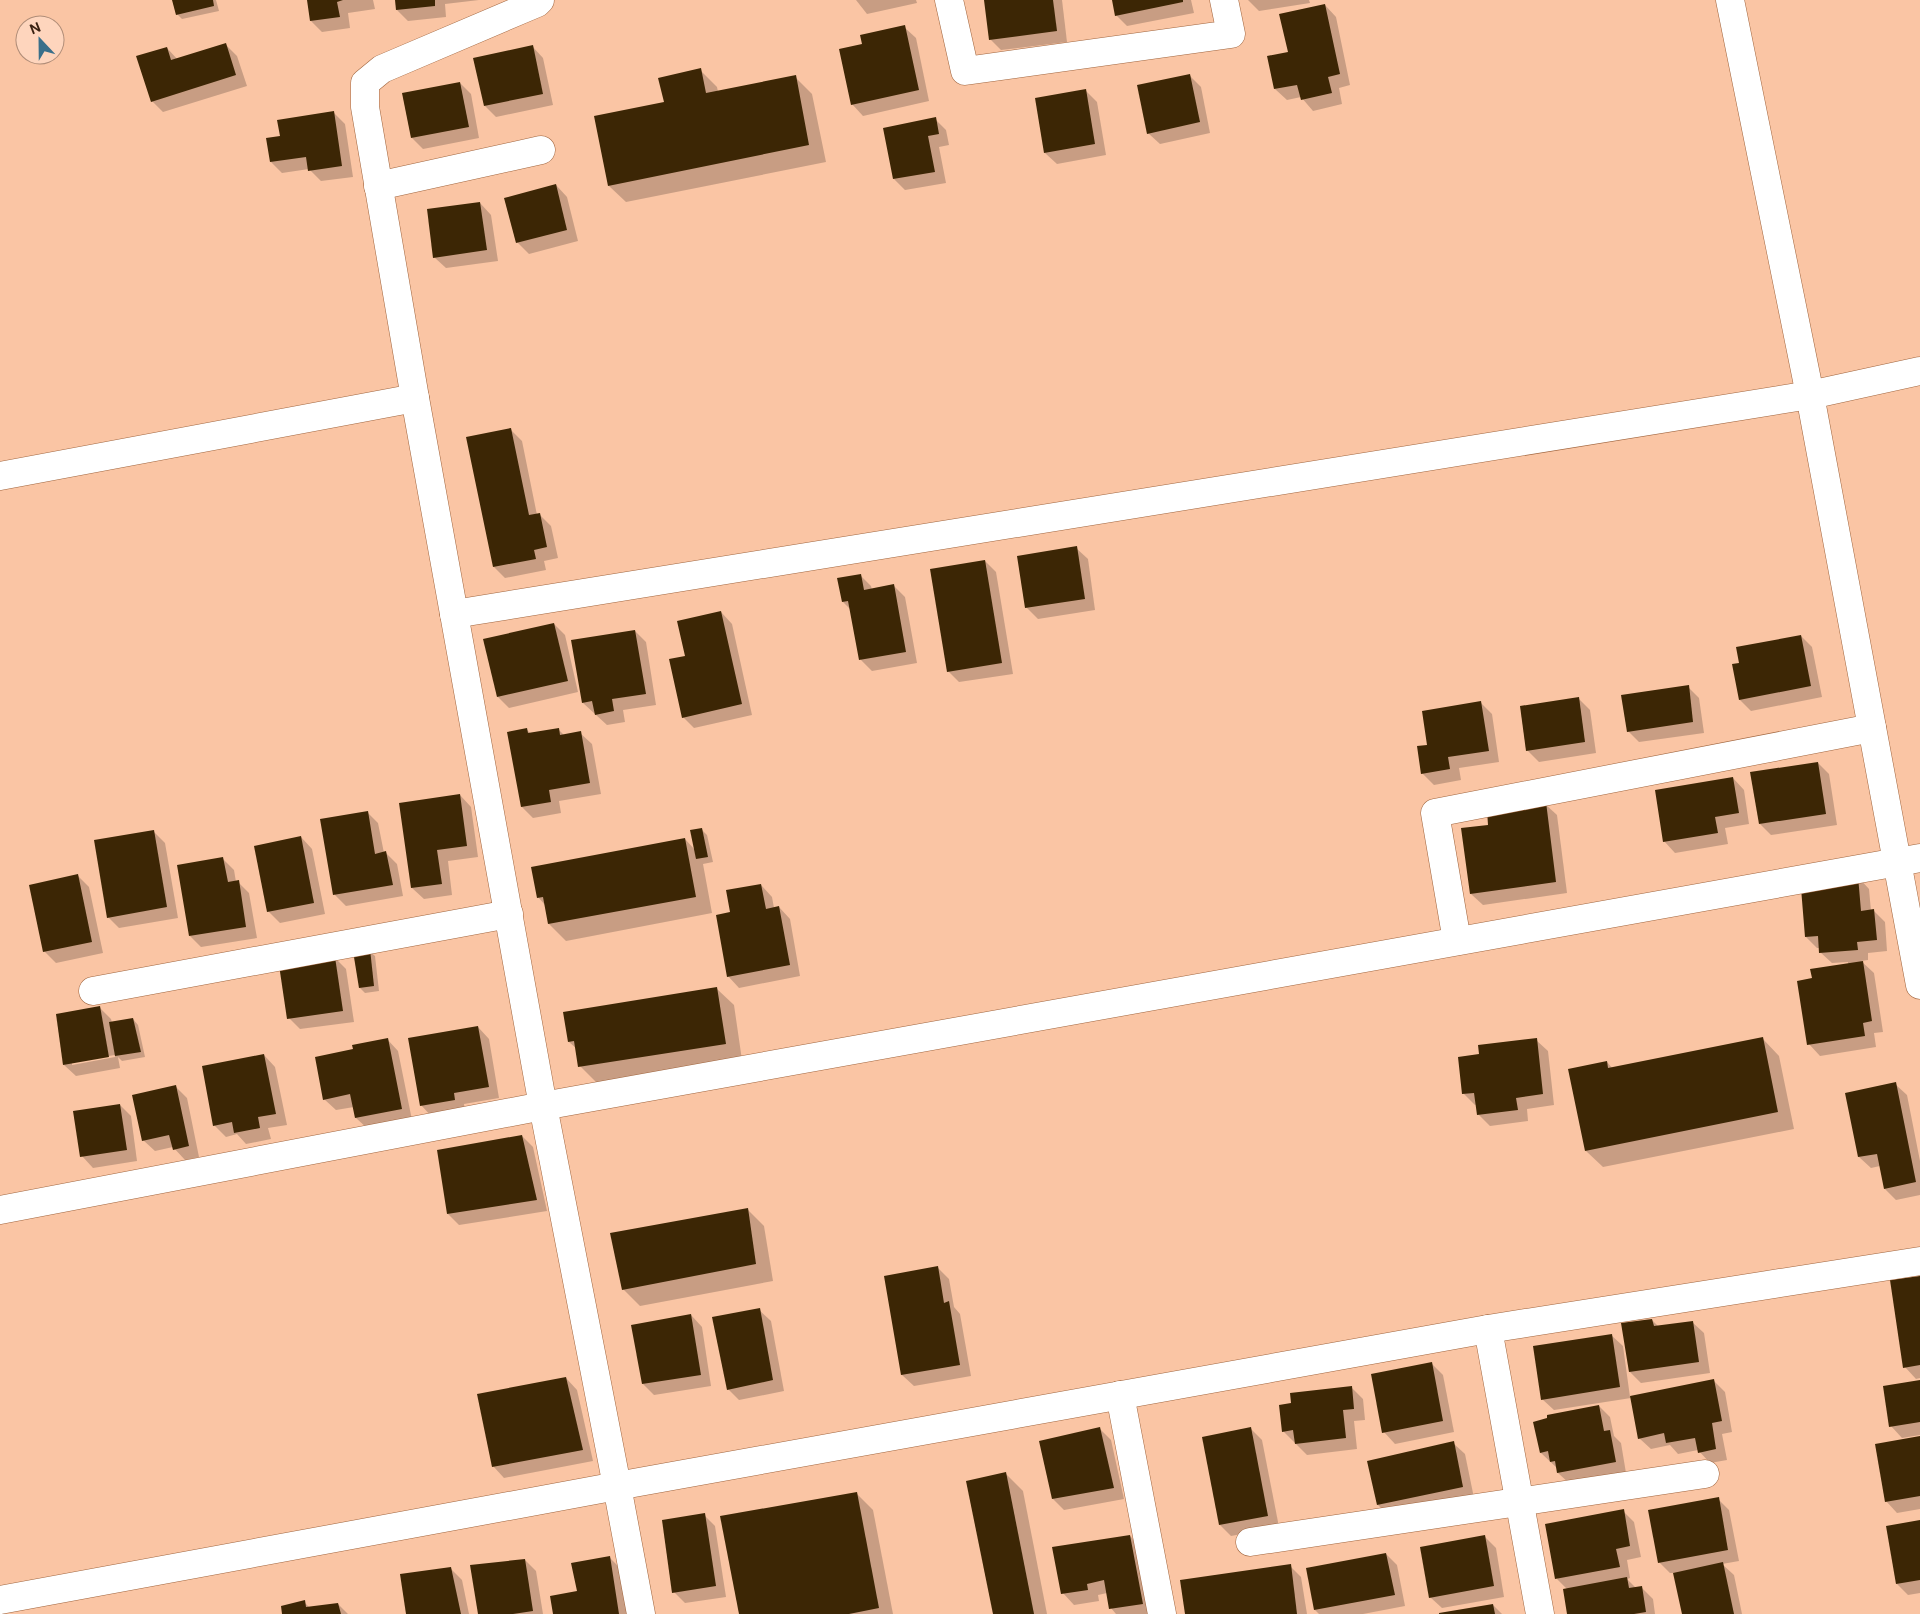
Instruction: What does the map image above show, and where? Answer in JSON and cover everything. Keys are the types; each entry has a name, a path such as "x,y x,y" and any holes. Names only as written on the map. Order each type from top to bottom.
{"street":[{"path":"540,0 537,3 382,69 366,83 365,107 415,398 543,1106 618,1486 641,1614"},
{"path":"948,0 965,71 1231,34 1224,0"},
{"path":"1730,0 1810,395 1872,728 1909,860 1920,985"},
{"path":"378,186 541,150"},
{"path":"454,614 1810,395 1920,371"},
{"path":"0,476 415,398"},
{"path":"1457,941 1435,813 1872,728"},
{"path":"0,1210 543,1106 1909,860"},
{"path":"93,991 508,914"},
{"path":"0,1600 1488,1329 1920,1261"},
{"path":"1488,1329 1540,1614"},
{"path":"1120,1395 1162,1614"},
{"path":"1250,1542 1705,1474"}],"building":[{"path":"172,0 213,0 214,6 176,15"},
{"path":"307,0 343,0 337,2 340,17 310,21"},
{"path":"395,0 435,0 435,6 396,10"},
{"path":"984,0 1053,0 1057,31 989,40"},
{"path":"1112,0 1183,0 1183,2 1115,16"},
{"path":"1325,4 1340,74 1328,77 1332,93 1301,100 1297,85 1274,89 1267,56 1288,52 1279,14"},
{"path":"905,25 919,90 851,105 839,49 862,44 860,35"},
{"path":"226,43 236,75 151,102 136,56 167,47 171,60"},
{"path":"533,45 543,94 484,106 473,58"},
{"path":"701,68 706,93 796,75 809,145 608,186 594,116 664,102 658,78"},
{"path":"1190,74 1200,122 1147,134 1137,85"},
{"path":"460,82 469,127 411,138 402,93"},
{"path":"1086,89 1095,144 1044,153 1035,98"},
{"path":"334,111 342,166 308,171 306,157 270,162 266,138 280,136 277,120"},
{"path":"936,117 939,134 928,136 935,172 893,179 883,128"},
{"path":"556,184 567,230 516,243 504,198"},
{"path":"480,202 487,250 433,258 427,209"},
{"path":"511,428 529,515 540,513 547,547 534,550 536,559 493,567 466,437"},
{"path":"1077,546 1085,599 1025,608 1017,556"},
{"path":"985,560 1002,663 947,672 930,569"},
{"path":"861,574 864,590 894,584 906,652 859,660 848,601 842,602 837,578"},
{"path":"721,611 742,704 682,718 669,659 685,656 677,621"},
{"path":"554,623 568,681 497,697 483,639"},
{"path":"635,630 646,694 612,699 614,711 595,715 592,701 582,703 571,640"},
{"path":"1801,635 1811,686 1739,700 1732,664 1739,663 1736,647"},
{"path":"1689,685 1693,722 1627,732 1621,695"},
{"path":"1579,697 1585,742 1526,751 1520,706"},
{"path":"1481,701 1489,751 1448,757 1450,769 1421,774 1417,746 1427,745 1422,711"},
{"path":"527,728 528,733 559,728 560,735 581,731 590,783 549,790 551,802 521,807 507,732"},
{"path":"1818,762 1826,814 1759,824 1750,772"},
{"path":"1733,777 1739,813 1715,817 1718,833 1663,842 1655,790"},
{"path":"460,794 467,846 437,850 442,884 411,888 399,803"},
{"path":"1546,802 1556,882 1470,894 1461,828 1488,825 1487,810"},
{"path":"368,811 375,854 386,851 393,885 333,895 320,819"},
{"path":"702,828 708,857 696,859 690,830"},
{"path":"154,830 167,907 107,918 94,840"},
{"path":"301,836 314,903 267,912 254,846"},
{"path":"685,838 696,897 548,924 543,897 537,898 531,867"},
{"path":"223,857 228,882 239,880 246,927 189,936 177,865"},
{"path":"78,874 92,942 43,952 29,885"},
{"path":"1858,876 1861,911 1874,909 1877,940 1857,942 1858,950 1819,953 1818,936 1805,937 1801,888"},
{"path":"761,884 766,909 779,906 790,965 727,977 716,915 730,912 726,890"},
{"path":"370,949 374,986 359,988 353,951"},
{"path":"335,957 343,1011 287,1019 279,965"},
{"path":"1863,961 1872,1021 1863,1023 1865,1036 1807,1045 1797,981 1812,978 1810,969"},
{"path":"717,987 726,1044 578,1067 574,1041 568,1042 563,1012"},
{"path":"100,1006 109,1057 63,1065 56,1014"},
{"path":"133,1018 141,1052 115,1056 109,1022"},
{"path":"478,1026 489,1087 454,1093 455,1100 420,1106 408,1038"},
{"path":"1763,1037 1778,1112 1585,1151 1568,1069 1607,1061 1608,1068"},
{"path":"388,1038 402,1109 355,1118 350,1094 323,1100 315,1057 353,1049 352,1045"},
{"path":"1537,1038 1543,1094 1516,1098 1518,1110 1477,1115 1474,1093 1462,1094 1458,1057 1479,1054 1478,1045"},
{"path":"264,1054 276,1114 258,1117 260,1128 234,1133 232,1122 213,1126 202,1066"},
{"path":"1896,1082 1916,1182 1884,1189 1877,1154 1858,1157 1845,1093"},
{"path":"176,1085 189,1146 173,1150 169,1135 142,1141 132,1095"},
{"path":"120,1104 127,1150 80,1157 73,1111"},
{"path":"522,1135 537,1200 447,1214 437,1150"},
{"path":"748,1208 756,1264 622,1290 610,1233"},
{"path":"938,1266 944,1303 949,1301 960,1365 901,1375 884,1276"},
{"path":"1920,1276 1920,1365 1903,1368 1890,1280"},
{"path":"760,1308 773,1380 727,1390 712,1317"},
{"path":"691,1314 701,1375 642,1384 631,1325"},
{"path":"1652,1319 1654,1326 1693,1321 1699,1362 1629,1372 1621,1323"},
{"path":"1612,1334 1620,1387 1541,1400 1533,1346"},
{"path":"1432,1362 1443,1421 1382,1433 1371,1374"},
{"path":"566,1377 583,1450 492,1467 477,1394"},
{"path":"1714,1379 1722,1421 1712,1423 1716,1449 1698,1453 1695,1438 1666,1443 1664,1433 1638,1439 1630,1396"},
{"path":"1920,1380 1920,1422 1889,1427 1883,1386"},
{"path":"1352,1386 1354,1409 1343,1410 1346,1438 1295,1444 1293,1430 1282,1432 1279,1405 1291,1403 1290,1393"},
{"path":"1599,1405 1604,1431 1610,1430 1616,1462 1557,1473 1555,1461 1550,1462 1548,1451 1540,1453 1533,1422 1547,1418 1547,1415"},
{"path":"1100,1427 1114,1488 1052,1499 1039,1441"},
{"path":"1251,1427 1268,1516 1219,1525 1202,1437"},
{"path":"1920,1436 1920,1496 1885,1502 1875,1444"},
{"path":"1454,1441 1463,1487 1377,1505 1367,1461"},
{"path":"1006,1472 1034,1614 993,1614 966,1481"},
{"path":"857,1492 879,1608 849,1614 739,1614 720,1516"},
{"path":"1719,1497 1728,1550 1658,1563 1648,1510"},
{"path":"1624,1509 1630,1546 1616,1549 1620,1567 1555,1579 1545,1524"},
{"path":"705,1513 716,1586 672,1593 662,1520"},
{"path":"1920,1520 1920,1580 1896,1584 1886,1526"},
{"path":"1130,1535 1143,1604 1109,1609 1104,1580 1087,1584 1088,1590 1061,1594 1052,1547"},
{"path":"1485,1535 1494,1586 1429,1598 1420,1547"},
{"path":"1386,1553 1395,1595 1314,1610 1306,1568"},
{"path":"610,1556 619,1614 553,1614 550,1596 577,1591 571,1563"},
{"path":"525,1559 533,1611 513,1614 478,1614 470,1565"},
{"path":"1723,1562 1734,1614 1682,1614 1673,1573"},
{"path":"1291,1564 1297,1614 1185,1614 1180,1580"},
{"path":"451,1567 461,1614 406,1614 400,1574"},
{"path":"1627,1577 1629,1588 1642,1586 1646,1612 1634,1614 1567,1614 1563,1589"},
{"path":"305,1600 306,1607 338,1603 341,1614 282,1614 281,1606"},
{"path":"1493,1604 1495,1614 1439,1614 1439,1613"}]}
